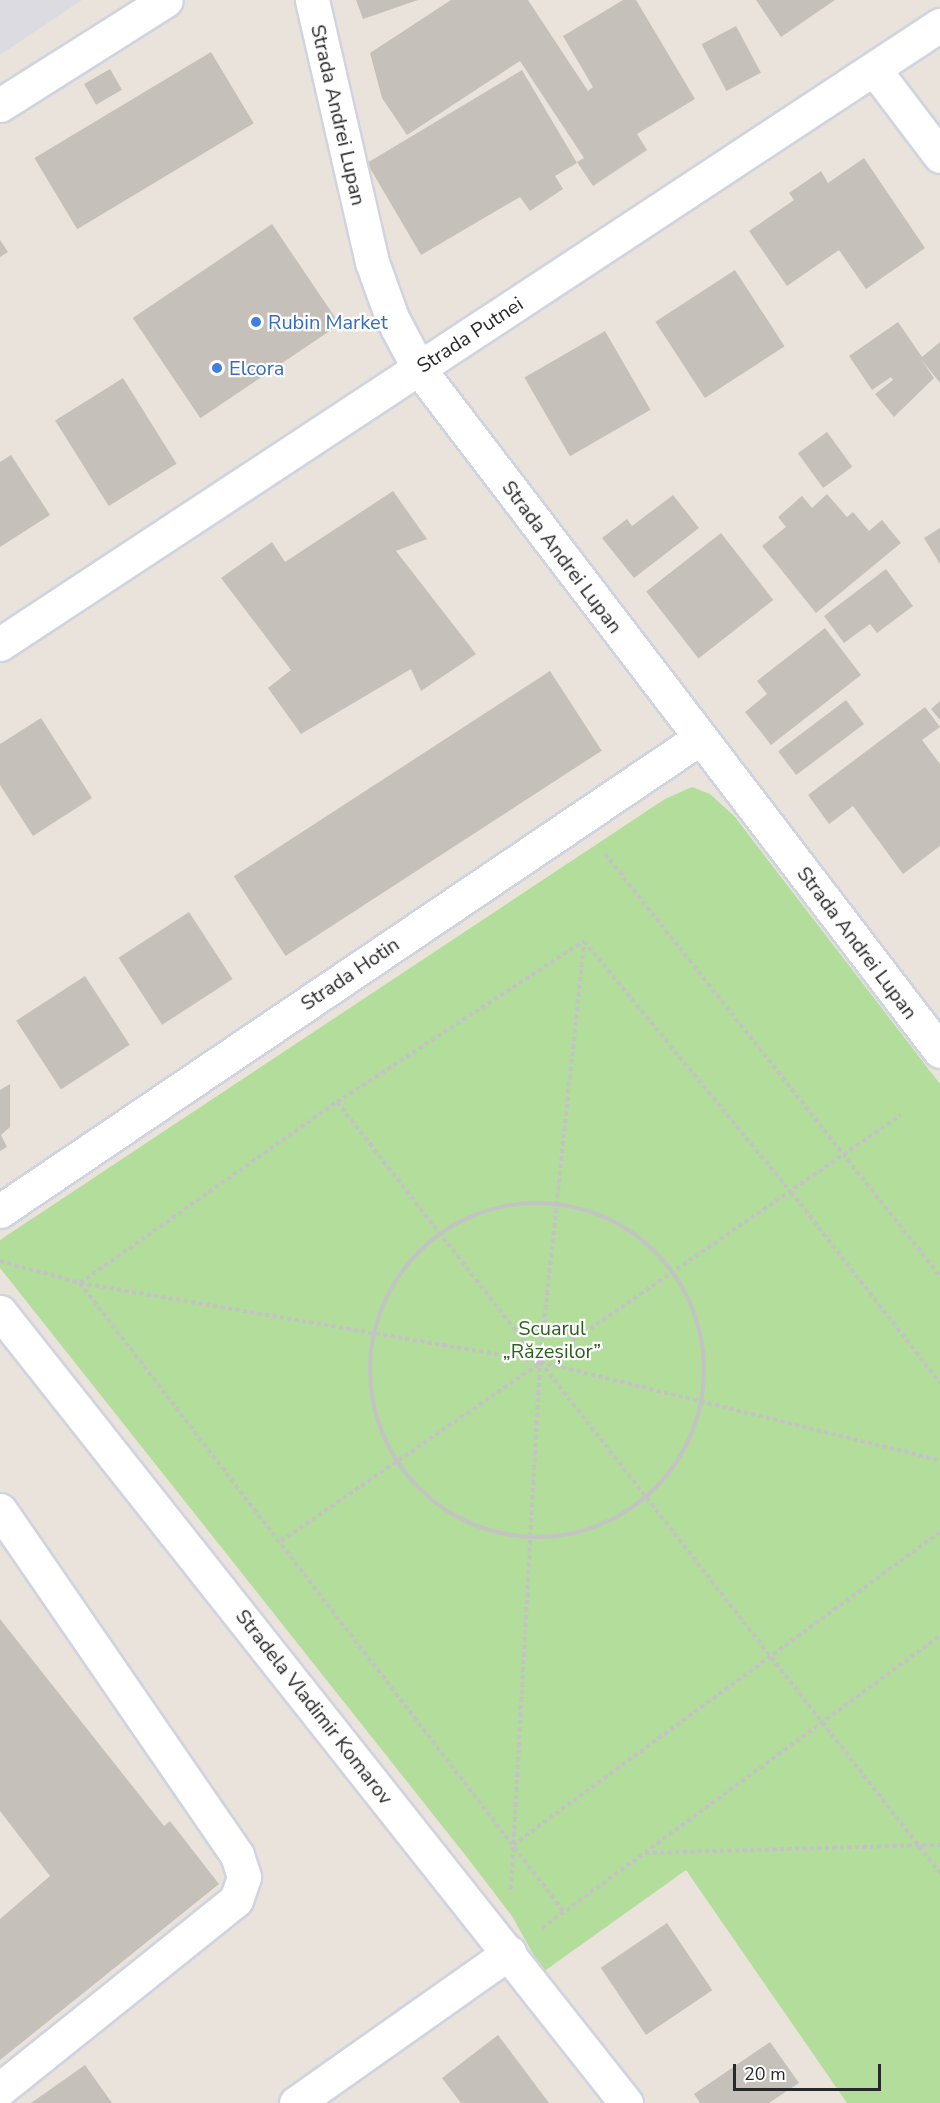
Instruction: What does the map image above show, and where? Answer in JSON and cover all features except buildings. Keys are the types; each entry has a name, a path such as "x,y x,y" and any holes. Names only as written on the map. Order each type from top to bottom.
{"street":[{"path":"0,105 166,0"},
{"name":"Strada Andrei Lupan","path":"312,0 372,262 392,318 419,369 940,1051"},
{"name":"Strada Putnei","path":"0,644 940,25"},
{"path":"874,69 940,156"},
{"name":"Strada Hotin","path":"0,1211 700,738"},
{"name":"Stradela Vladimir Komarov","path":"0,1312 626,2103"},
{"path":"0,1510 237,1855 244,1877 236,1900 0,2089"},
{"path":"296,2103 509,1953"}],"path":[{"path":"578,820 940,1276"},
{"path":"80,1283 338,1102 584,941"},
{"path":"584,941 791,1192 940,1383"},
{"path":"509,1953 540,1362 584,941"},
{"path":"338,1102 940,1874"},
{"path":"281,1541 540,1362 845,1156 901,1115"},
{"path":"532,1202 556,1203 584,1209 634,1233 673,1272 697,1321 705,1374 702,1401 676,1464 646,1497 611,1520 580,1532 530,1537 499,1533 441,1507 416,1486 397,1460 375,1412 370,1359 373,1333 391,1287 421,1249 439,1233 483,1210 532,1202"},
{"path":"0,1261 80,1283 540,1362 940,1460"},
{"path":"80,1283 281,1541 564,1912"},
{"path":"513,1845 940,1532"},
{"path":"509,1953 940,1636"},
{"path":"644,1853 940,1845"}],"shaded area":[{"path":"0,0 82,0 0,55"}],"green space":[{"name":"Scuarul „Răzeșilor”","path":"692,787 710,794 735,817 940,1084 940,2103 847,2103 686,1870 543,1972 512,1916 466,1856 0,1268 0,1240 665,799"}],"place":[{"name":"Rubin Market","path":"256,322"},
{"name":"Elcora","path":"217,368"}]}
